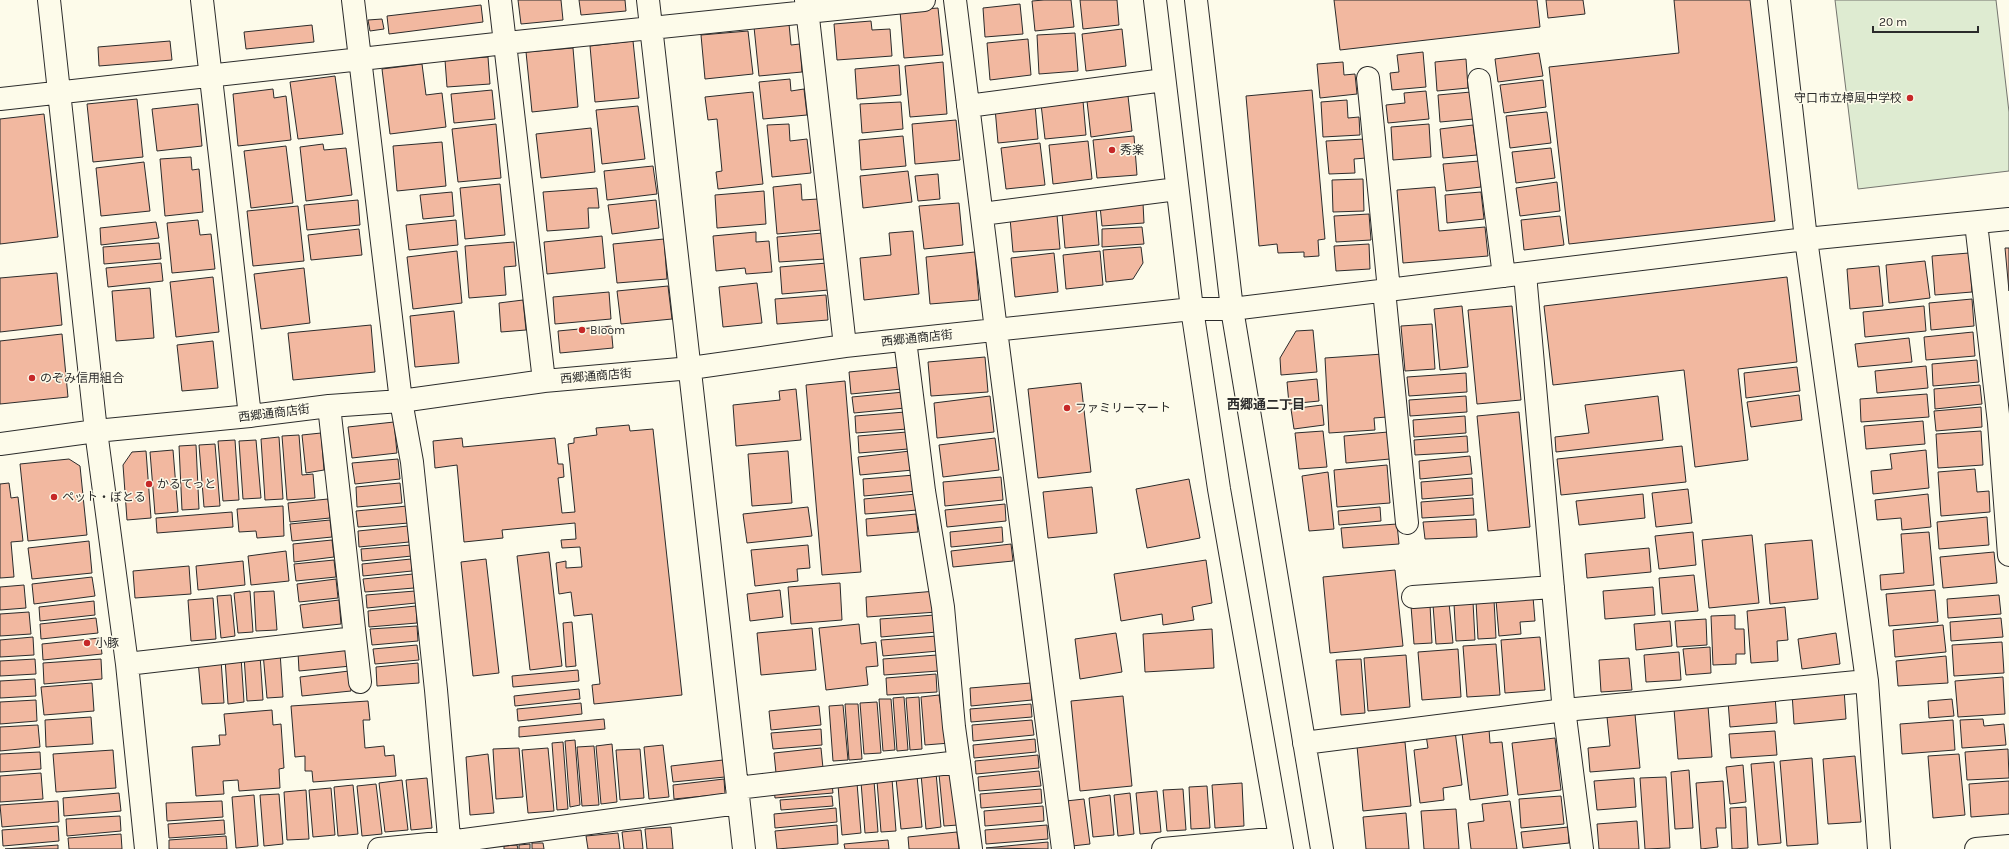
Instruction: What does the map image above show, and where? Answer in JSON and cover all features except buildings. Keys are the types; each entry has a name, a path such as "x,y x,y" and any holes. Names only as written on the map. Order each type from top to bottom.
{"street":[{"path":"49,0 96,431 127,664 146,849"},
{"path":"202,0 250,416"},
{"path":"353,0 401,401 412,462 437,698 450,845"},
{"path":"500,0 544,381"},
{"path":"648,0 691,368 744,849"},
{"path":"0,99 505,42 651,28 807,5 924,0"},
{"path":"955,0 1063,849"},
{"path":"1155,0 1192,309 1219,489 1281,844 1164,849"},
{"path":"1196,0 1232,309 1322,849"},
{"path":"1779,0 1806,239 1867,681 1879,849"},
{"path":"807,5 844,346"},
{"path":"1368,78 1407,523"},
{"path":"968,106 1164,80"},
{"path":"1479,80 1514,275 1553,587 1565,710 1582,849"},
{"path":"982,214 1177,189"},
{"name":"西郷通商店街","path":"0,444 96,431 250,416 329,406 401,401 544,381 691,368 844,346 1192,309 1232,309 1806,239 2009,220"},
{"path":"1976,223 1999,424 2009,555"},
{"path":"905,340 924,491 943,607 954,727 971,849"},
{"path":"329,406 360,682"},
{"path":"1413,597 1553,587"},
{"path":"127,664 355,638"},
{"path":"1304,743 1565,710 1867,681"},
{"path":"379,849 450,845 738,796 959,762"},
{"path":"1976,849 2009,846"}],"green space":[{"name":"守口市立樟風中学校","path":"1835,0 1996,0 2009,112 2009,171 1858,189"}],"place":[{"name":"守口市立樟風中学校","path":"1910,98"},
{"name":"秀楽","path":"1112,150"},
{"name":"Bloom","path":"582,330"},
{"name":"のぞみ信用組合","path":"32,378"},
{"name":"ファミリーマート","path":"1067,408"},
{"name":"かるてっと","path":"149,484"},
{"name":"ペット・ぼとる","path":"54,497"},
{"name":"小豚","path":"87,643"}],"district":[{"name":"西郷通二丁目","path":"1266,404"}]}
